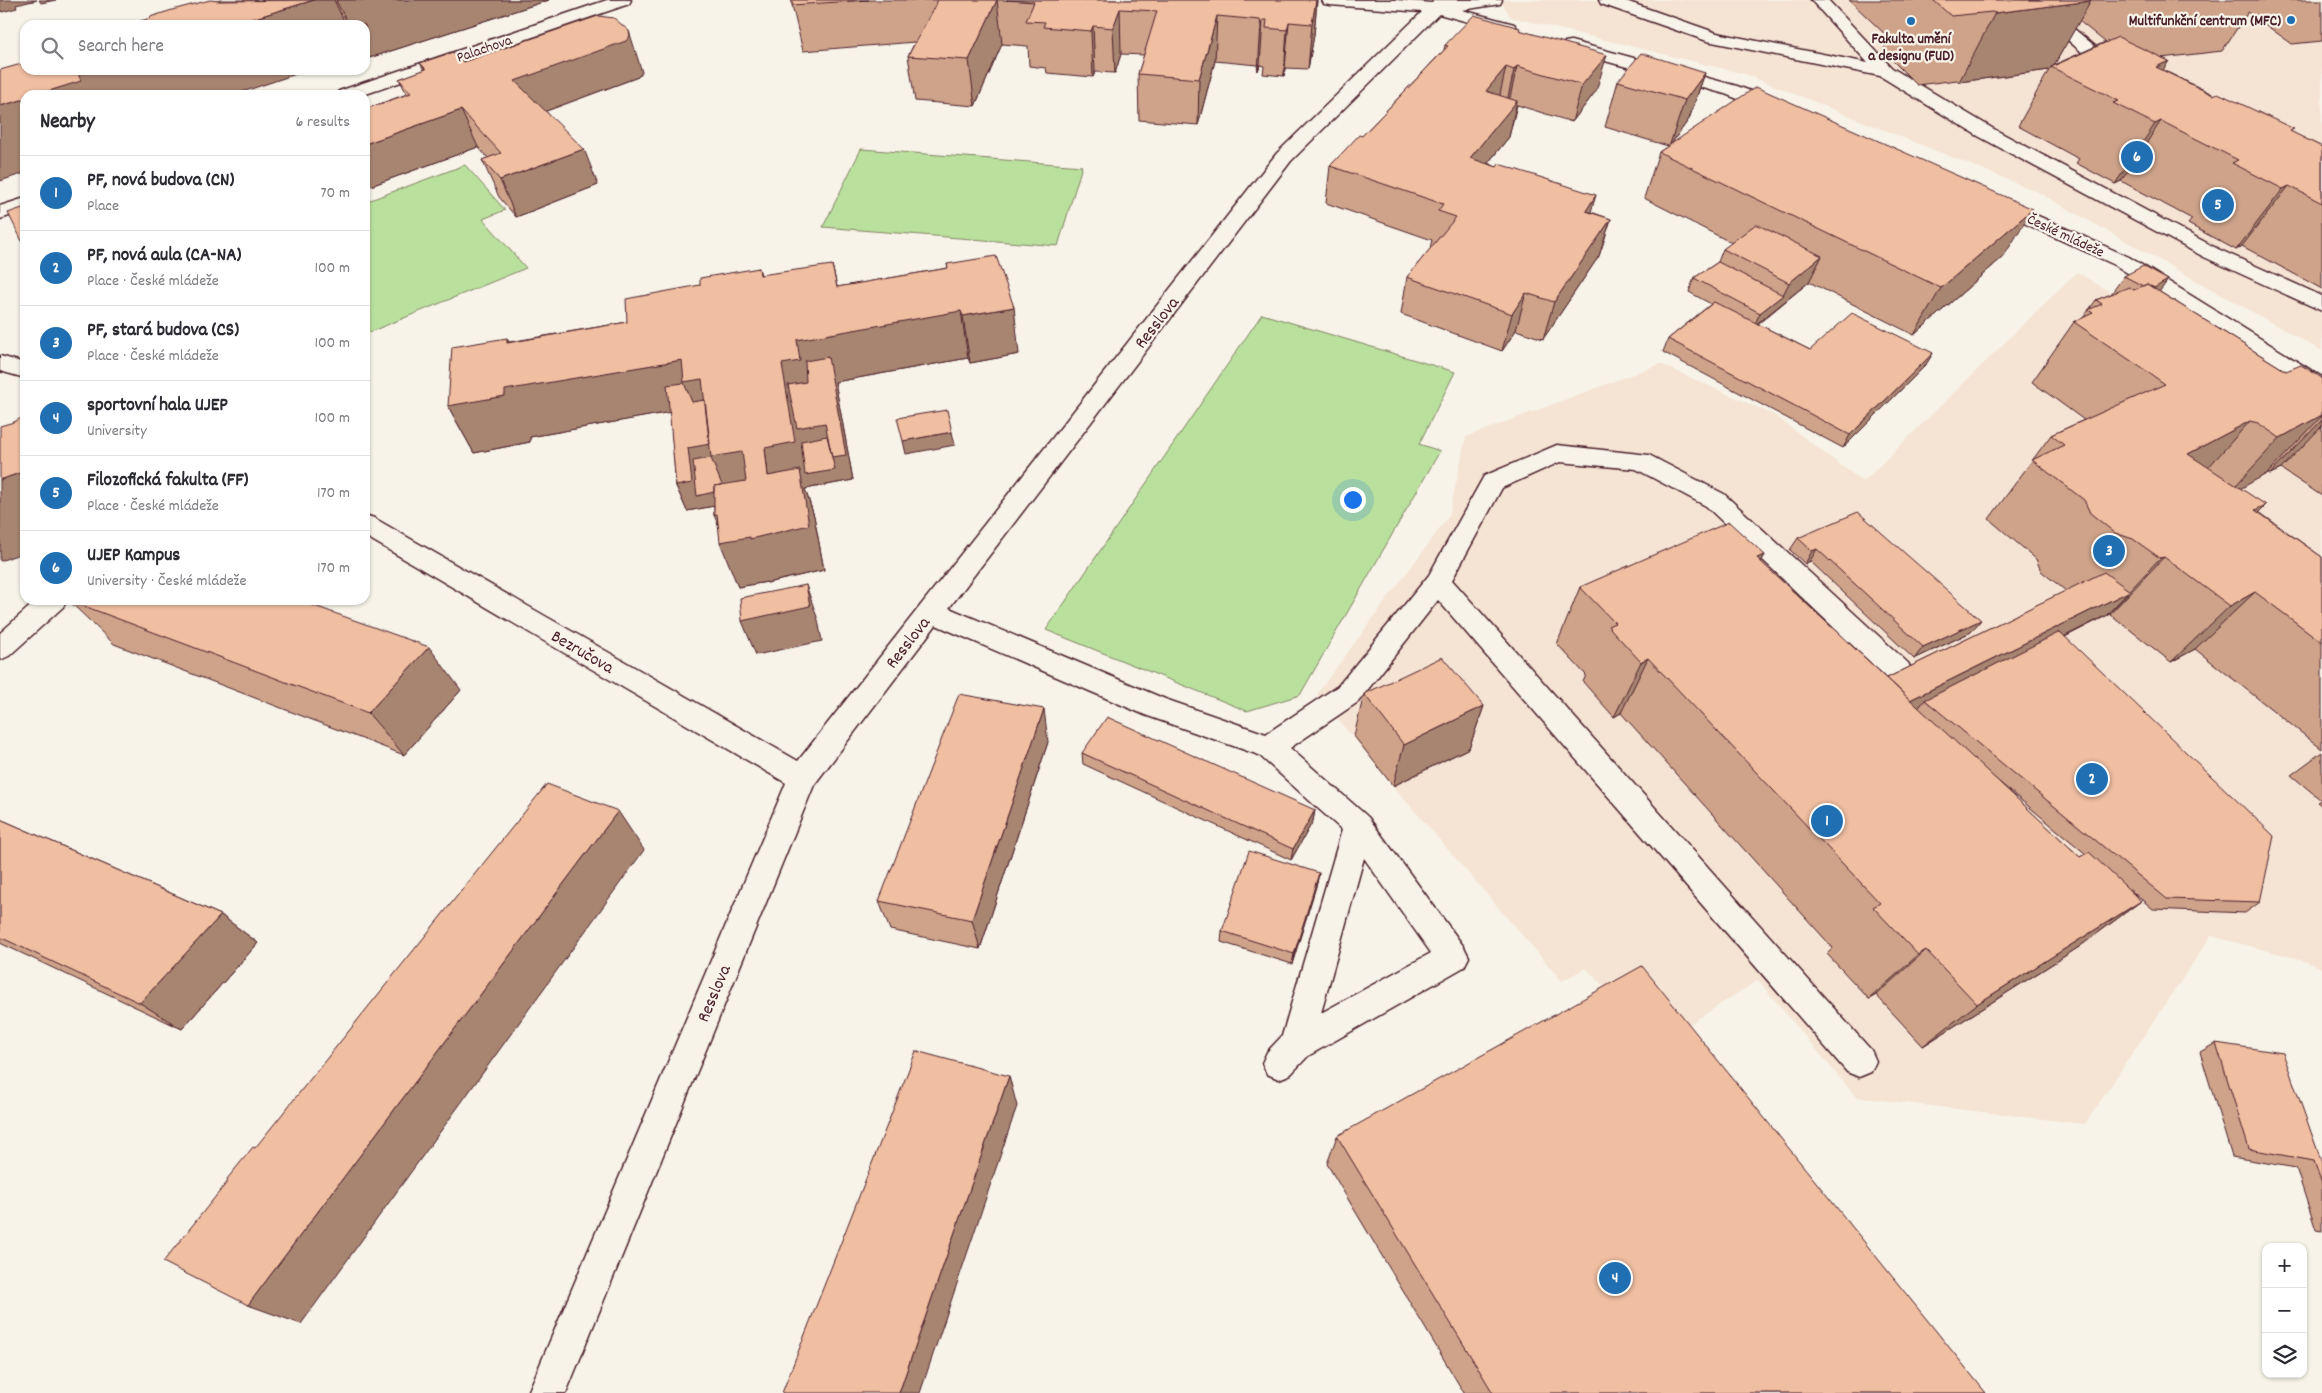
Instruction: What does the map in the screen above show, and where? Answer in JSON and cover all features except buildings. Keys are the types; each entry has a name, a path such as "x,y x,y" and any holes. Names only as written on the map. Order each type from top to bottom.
{"street":[{"name":"Palachova","path":"360,90 623,0"},
{"path":"1330,0 1440,4 1494,0"},
{"path":"1606,0 1713,36 1886,72"},
{"path":"1819,0 1886,72 1986,132 2211,253 2322,304"},
{"path":"2029,0 2130,84"},
{"path":"1440,4 1526,33"},
{"name":"Resslova","path":"547,1393 802,778 1284,157 1440,4"},
{"path":"1554,41 1731,90 1795,115"},
{"name":"České mládeže","path":"1979,195 2122,261 2322,387"},
{"path":"0,213 20,206"},
{"path":"0,363 20,369"},
{"path":"1269,747 1348,694 1438,582 1492,482 1557,453 1641,461 1715,500 1898,671"},
{"name":"Bezručova","path":"370,527 802,778"},
{"path":"1438,582 1859,1061"},
{"path":"0,649 48,605"},
{"path":"931,612 1155,707 1269,747 1358,826 1453,957 1287,1054 1358,826"}],"shaded area":[{"path":"1500,0 2322,0 2322,351 2036,191 1745,74 1511,17"},
{"path":"2077,272 2322,421 2322,968 2296,958 2211,936 2085,1124 1856,1097 1758,980 1654,1047 1617,1000 1586,968 1562,981 1393,786 1317,694 1449,516 1466,437 1660,364 1774,415 1863,482"}],"green space":[{"path":"861,149 1082,166 1058,246 823,227"},
{"path":"465,165 505,210 483,219 526,268 370,332 370,200"},
{"path":"1262,314 1455,372 1419,444 1440,451 1300,695 1247,711 1046,630"}],"place":[{"name":"Multifunkční centrum (MFC)","path":"2291,20"},
{"name":"Fakulta umění a designu (FUD)","path":"1911,21"},
{"name":"UJEP Kampus","path":"2137,157"},
{"name":"Filozofická fakulta (FF)","path":"2218,205"},
{"name":"PF, stará budova (CS)","path":"2109,551"},
{"name":"PF, nová aula (CA-NA)","path":"2092,779"},
{"name":"PF, nová budova (CN)","path":"1827,821"},
{"name":"sportovní hala UJEP","path":"1615,1278"}]}
